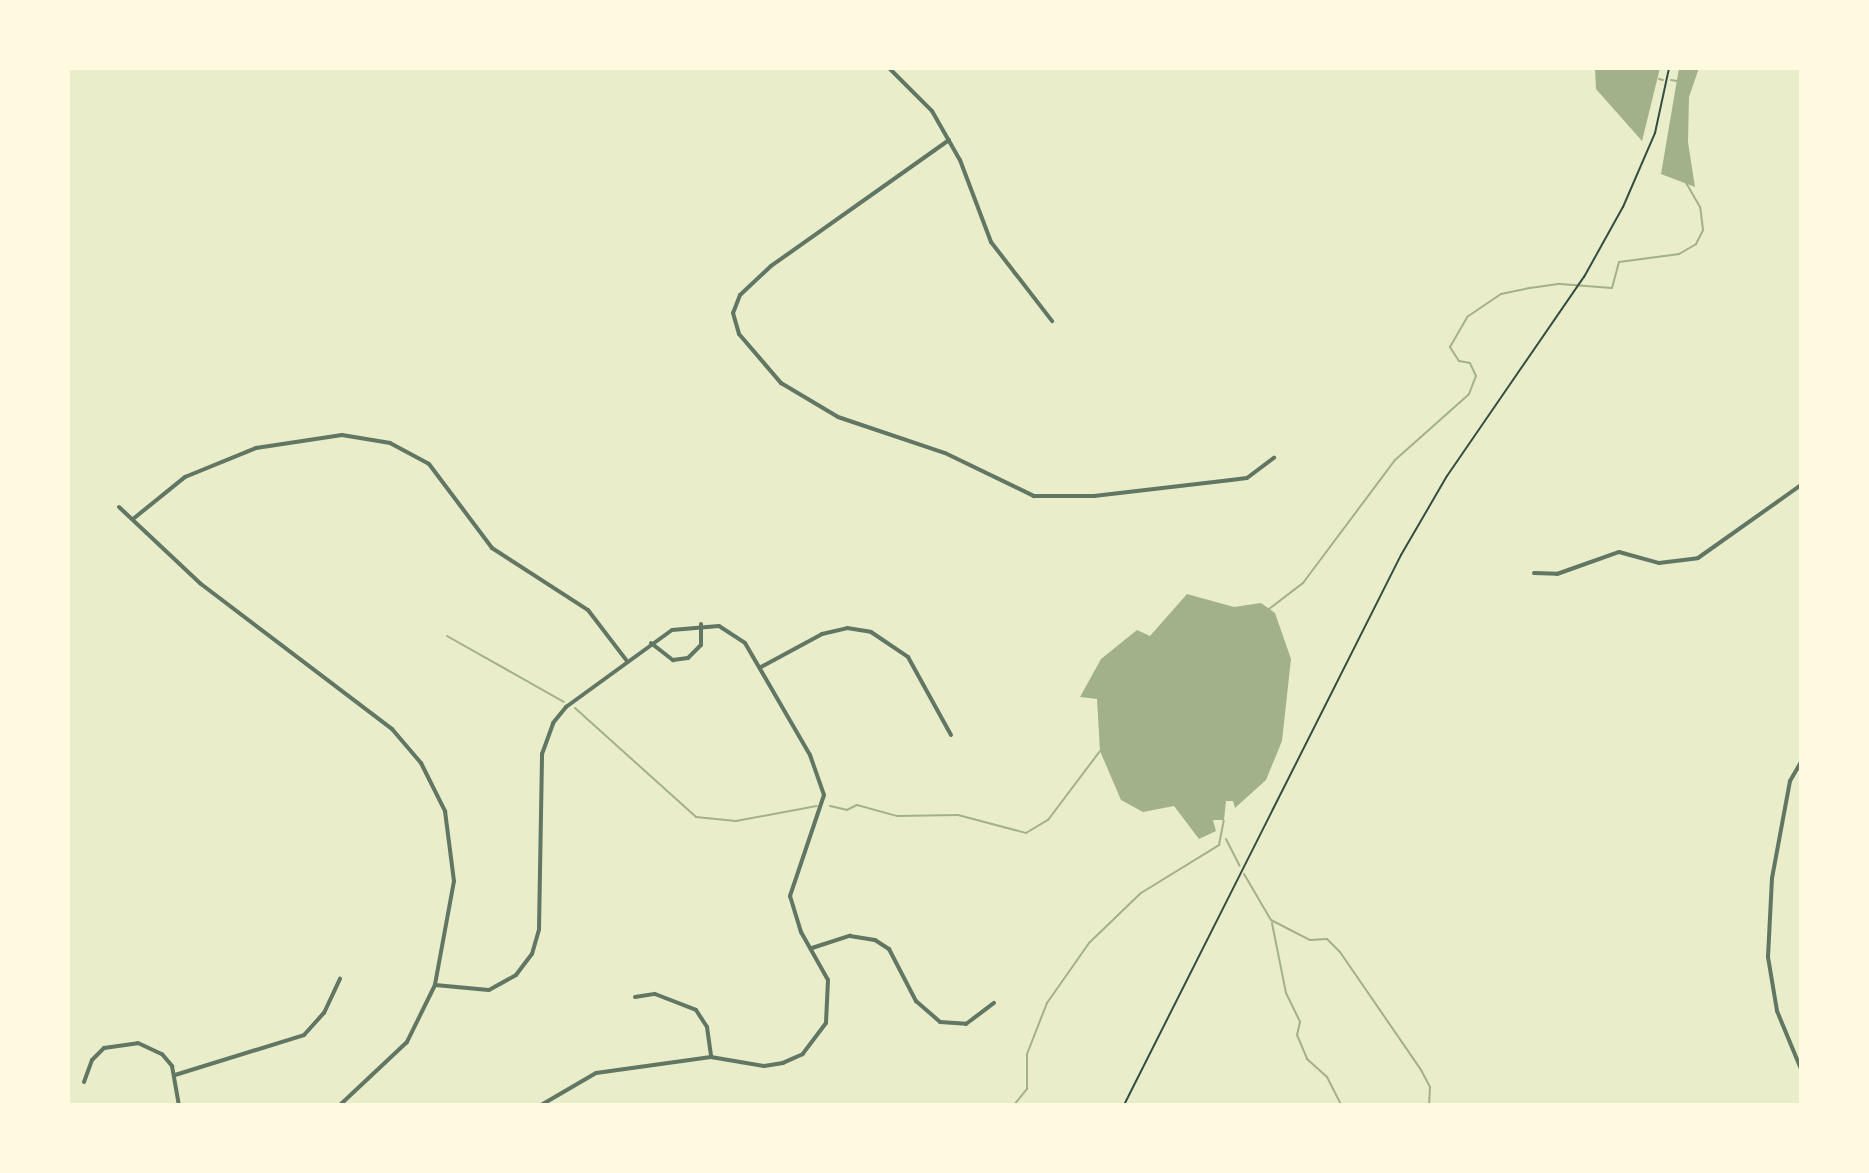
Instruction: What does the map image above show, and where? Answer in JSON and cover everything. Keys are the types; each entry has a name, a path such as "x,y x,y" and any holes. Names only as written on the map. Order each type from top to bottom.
{"street":[{"path":"889,68 932,111 949,140 991,242 1052,321"},
{"path":"949,140 771,266 740,295 733,313 739,334 781,383 838,417 945,453 1034,496 1094,496 1247,478 1274,458"},
{"path":"133,519 185,477 256,448 342,435 390,443 429,464 492,548 588,610 627,661"},
{"path":"1534,573 1557,574 1619,552 1659,563 1698,558 1801,485"},
{"path":"119,507 201,584 371,710 421,763 445,811 454,881 435,985 407,1042 340,1105"},
{"path":"435,985 489,990 527,962 539,929 546,737 566,707 672,630 701,624 735,634 761,667 810,755 824,795 822,812 790,896 826,974 830,1004 814,1043 791,1060 772,1065 711,1057 596,1073 541,1105"},
{"path":"651,643 668,658 688,658 701,645 701,624"},
{"path":"761,667 822,634 847,628 871,632 908,657 951,735"},
{"path":"1801,762 1790,781 1772,878 1768,957 1777,1011 1801,1069"},
{"path":"812,948 850,936 875,940 889,949 922,1008 950,1025 974,1020 994,1003"},
{"path":"175,1075 304,1035 324,1013 340,978"},
{"path":"635,997 655,994 696,1010 707,1027 711,1057"},
{"path":"84,1082 96,1054 120,1042 156,1050 175,1075 179,1105"}],"path":[{"path":"1124,1105 1401,555 1447,476 1584,277 1641,171 1669,68"}],"shaded area":[{"path":"1595,68 1660,68 1642,141 1596,89"},
{"path":"1679,68 1699,68 1689,97 1688,142 1695,187 1661,174"},
{"path":"1187,594 1234,607 1261,603 1275,613 1291,659 1282,741 1266,780 1235,808 1233,801 1226,801 1224,820 1213,820 1216,831 1199,839 1174,806 1143,812 1121,800 1100,751 1097,699 1080,697 1101,659 1137,630 1150,636"}],"waterway":[{"path":"1659,79 1663,80"},
{"path":"1671,80 1677,81"},
{"path":"1269,609 1303,583 1395,460 1469,394 1476,376 1470,363 1459,361 1450,347 1467,317 1501,294 1530,288 1560,284 1612,288 1619,262 1679,254 1696,244 1703,230 1700,207 1686,183"},
{"path":"447,636 564,702"},
{"path":"575,708 696,817 736,821 817,806"},
{"path":"830,806 847,810 857,805 897,816 958,815 1026,833 1048,820 1100,751"},
{"path":"1014,1105 1027,1089 1027,1054 1047,1003 1089,943 1141,893 1219,845 1224,820"},
{"path":"1226,839 1240,866"},
{"path":"1244,874 1271,920 1310,940 1327,939 1340,952 1421,1070 1430,1087 1429,1105"},
{"path":"1272,923 1286,993 1300,1022 1297,1035 1307,1059 1327,1077 1341,1105"}]}
